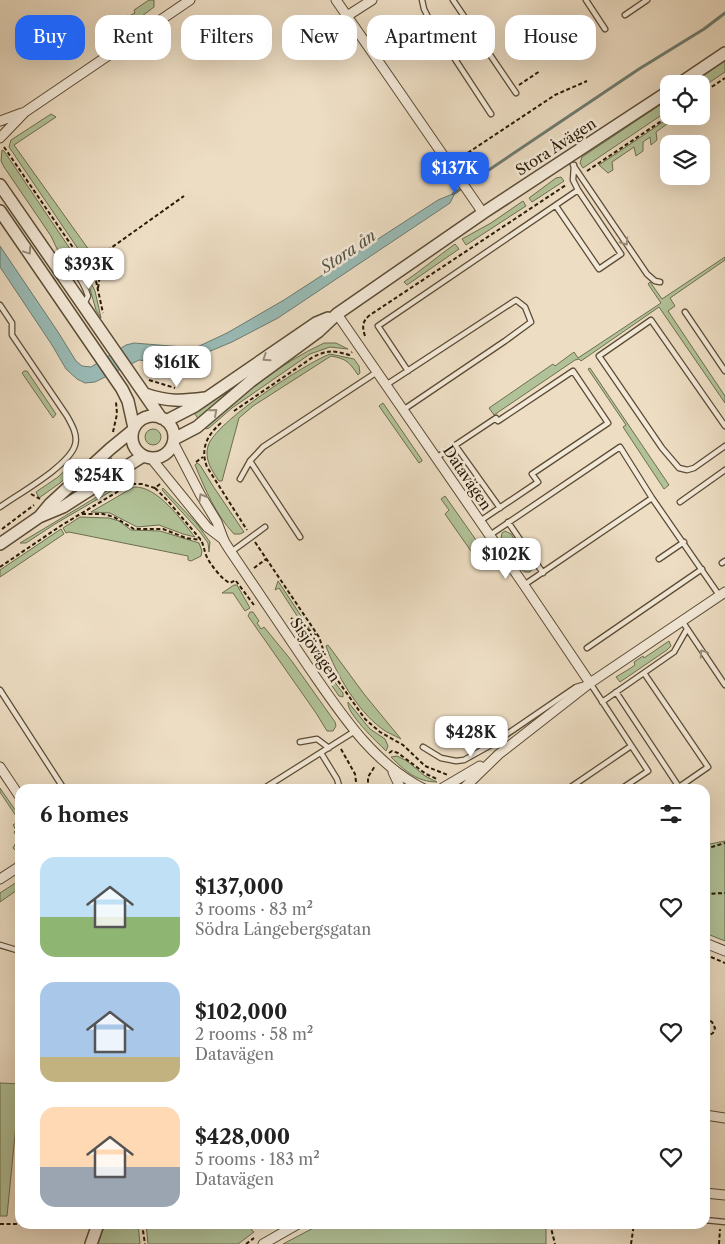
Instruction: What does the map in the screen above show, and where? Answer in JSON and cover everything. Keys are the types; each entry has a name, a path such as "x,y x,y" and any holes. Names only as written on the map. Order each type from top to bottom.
{"street":[{"path":"0,138 25,112 190,0"},
{"path":"336,0 346,15"},
{"path":"349,15 372,0"},
{"path":"357,30 484,213"},
{"path":"692,75 725,53"},
{"name":"Stora Åvägen","path":"0,544 39,517 64,507 147,457 165,454 173,440 197,427 250,381 319,331 337,314 484,213 571,161 660,97"},
{"path":"0,121 25,112"},
{"path":"0,185 112,347 173,431 173,440"},
{"path":"0,211 113,375 128,401 133,429 133,445 147,457"},
{"name":"Stora Åvägen","path":"39,517 50,504 143,418 152,416 164,419 195,406 316,324 337,314"},
{"name":"Datavägen","path":"337,314 590,683"},
{"name":"Stora Åvägen","path":"146,394 161,400 174,401 207,398"},
{"name":"Sisjövägen","path":"173,440 231,552 322,687 355,731 392,769 416,784"},
{"name":"Sisjövägen","path":"147,457 168,479 207,527 224,540"},
{"path":"445,784 455,782 499,754 590,683 684,625 722,594"},
{"path":"468,784 499,754"},
{"path":"0,767 15,789"},
{"name":"Sisjövägen","path":"392,769 399,784"},
{"path":"0,878 15,869"},
{"path":"710,945 725,951"},
{"path":"710,1116 725,1118"},
{"path":"710,1193 725,1195"},
{"path":"91,1244 96,1229"},
{"path":"263,1244 289,1229"}],"lane":[{"path":"422,0 430,21 491,114"},
{"path":"453,0 515,91"},
{"path":"586,0 605,29"},
{"path":"625,15 647,0"},
{"path":"571,161 647,274 655,281 660,282"},
{"path":"556,206 599,269 621,254 578,190 573,180 571,161"},
{"path":"408,371 378,326 578,190"},
{"path":"386,385 516,300 525,307 531,322 403,410"},
{"path":"0,305 12,323 12,335 67,416 76,437 75,446 67,459 0,507"},
{"path":"685,312 725,371"},
{"path":"725,426 651,320 599,356 662,448 679,468 687,470 694,468 725,446"},
{"path":"436,458 496,418 498,421 573,371 608,423 532,474 538,482 480,521"},
{"path":"240,479 250,461 263,447 377,372"},
{"path":"455,445 500,508"},
{"path":"489,535 620,447 652,498 722,594"},
{"path":"250,461 300,537"},
{"path":"680,502 725,470"},
{"path":"524,585 652,498"},
{"path":"508,522 542,572"},
{"path":"231,552 265,527"},
{"path":"659,559 684,542"},
{"path":"586,648 702,569"},
{"path":"602,702 674,652 684,625"},
{"path":"684,625 725,685"},
{"path":"644,673 708,767 682,784"},
{"path":"423,747 441,758 456,761 464,760 491,745 576,687 590,683 648,771 628,784"},
{"path":"0,690 61,784"},
{"path":"616,692 678,784"},
{"path":"271,784 355,731"},
{"path":"300,742 317,739 329,748"},
{"path":"575,784 631,746"},
{"path":"321,753 338,779 339,784"},
{"path":"0,945 15,950"},
{"path":"710,1221 723,1222"}],"path":[{"path":"515,91 540,71"},
{"path":"710,88 725,78"},
{"path":"450,164 555,95 587,81"},
{"path":"581,175 660,122"},
{"path":"0,144 6,148 86,266 98,288 105,320"},
{"path":"230,415 314,357 332,351 348,355 368,342 363,329 363,323 370,314 573,180"},
{"path":"86,266 184,196"},
{"path":"94,260 100,275 98,288"},
{"path":"225,419 207,438 203,457 207,467 319,637 327,661 336,678 365,719 380,732 403,745 426,766 446,774 455,782"},
{"path":"186,468 203,457"},
{"path":"155,488 168,479"},
{"path":"0,567 82,514 134,484 142,484 155,488 180,515 201,540 205,546 206,557 222,578 230,583 236,580"},
{"path":"82,514 103,514 114,517 134,529 163,529 186,538 201,540"},
{"path":"291,618 319,637"},
{"path":"338,742 355,774 356,784"},
{"path":"389,753 392,751 398,753 439,784"},
{"path":"368,784 368,776 375,766"},
{"path":"710,848 725,843"},
{"path":"710,894 725,893"},
{"path":"710,956 725,963"},
{"path":"710,1021 716,1028 710,1036"},
{"path":"719,1244 723,1222"},
{"path":"0,1224 15,1224"},
{"path":"143,1229 145,1244"},
{"path":"551,1229 555,1244"},
{"path":"631,1244 633,1229"}],"green space":[{"path":"149,0 154,0 154,7 143,15 131,15 135,13 134,10"},
{"path":"725,61 725,72 710,82 710,75 704,75"},
{"path":"660,105 660,116 583,168 580,163 582,157"},
{"path":"51,114 56,117 14,145 94,257 87,262 9,147 11,140"},
{"path":"660,124 666,125 656,132 657,140 651,145 650,137 643,142 643,151 636,156 634,147 612,162 613,170 608,173 599,165"},
{"path":"2,150 85,271 95,291 101,318 96,310 90,289 84,277 72,261 58,251 51,236 4,167 1,161"},
{"path":"561,177 564,181 532,202 529,198 556,178"},
{"path":"523,201 526,206 466,245 462,239 491,223"},
{"path":"455,244 459,249 407,285 404,282 417,273"},
{"path":"725,257 725,260 670,298 675,306 668,311 725,396 725,403 659,307 581,361 579,359 575,360 494,415 489,408 553,364 555,366 574,352 578,358 661,303 648,284 650,282 662,299"},
{"path":"324,343 336,343 348,349 330,347 310,354 232,408 209,428 206,429 204,427 276,370"},
{"path":"330,354 354,359 359,366 360,373 358,375 350,364 341,358 331,356 253,406 239,418 222,481 219,481 211,469 207,456 208,446 214,436 243,409 263,394"},
{"path":"590,368 669,485 664,489 623,427 626,425 588,369"},
{"path":"27,371 56,414 53,418 22,373"},
{"path":"242,380 224,399 199,420 193,411"},
{"path":"383,403 422,460 419,463 379,406"},
{"path":"153,429 159,431 161,437 159,443 153,445 147,443 145,437 147,431"},
{"path":"109,455 116,465 71,492"},
{"path":"76,460 84,461 60,483 39,498 36,492 58,477"},
{"path":"197,463 244,532 234,534 222,519 203,483 195,465"},
{"path":"125,480 127,482 26,543 20,543"},
{"path":"134,487 143,488 160,498 176,513 195,537 159,525 137,527 110,513 91,512"},
{"path":"163,488 197,524 210,542 209,552 208,543 162,490"},
{"path":"445,496 481,547 473,554 445,514 449,510 441,499"},
{"path":"80,517 109,518 119,521 131,530 160,531 199,543 202,551 201,556 191,561 188,560 188,556 69,532 66,533 63,528"},
{"path":"61,529 64,534 0,577 0,570"},
{"path":"505,531 511,534 532,566 533,568 530,572 522,570 501,539 502,533"},
{"path":"278,581 311,631 301,622 279,588 275,590"},
{"path":"237,585 250,608 245,611 233,593 222,593"},
{"path":"250,612 253,612 259,621 257,623 261,629 264,627 291,660 335,722 336,726 333,731 327,731 248,616"},
{"path":"296,626 309,632 317,644 327,670 343,693 343,697 339,696 313,658 308,645"},
{"path":"669,641 671,646 667,650 620,682 616,677 635,665 634,662 643,656 644,658"},
{"path":"328,645 364,694 401,739 381,728 356,702 335,668 326,646"},
{"path":"348,702 370,729 385,739 388,746 386,751 357,720"},
{"path":"397,756 407,761 425,776 437,782 423,780 412,775 391,757"},
{"path":"0,788 15,810 15,814 0,792"},
{"path":"725,841 725,941 710,935 710,844"},
{"path":"15,883 15,892 0,902 0,893"},
{"path":"0,1083 15,1084 15,1135 7,1216 0,1216"},
{"path":"103,1229 138,1229 140,1244 98,1244"},
{"path":"146,1229 251,1229 254,1232 238,1244 148,1244"},
{"path":"312,1229 546,1229 546,1244 283,1244"}],"water":[{"path":"455,193 450,203 278,318 232,342 189,360 168,364 139,360 95,382 85,383 77,379 66,369 0,267 0,246 76,361 82,366 91,367 126,345 134,343 195,348 227,333 284,300 438,200"}],"waterway":[{"name":"Stora ån","path":"453,194 639,69 704,29 725,13"}]}
